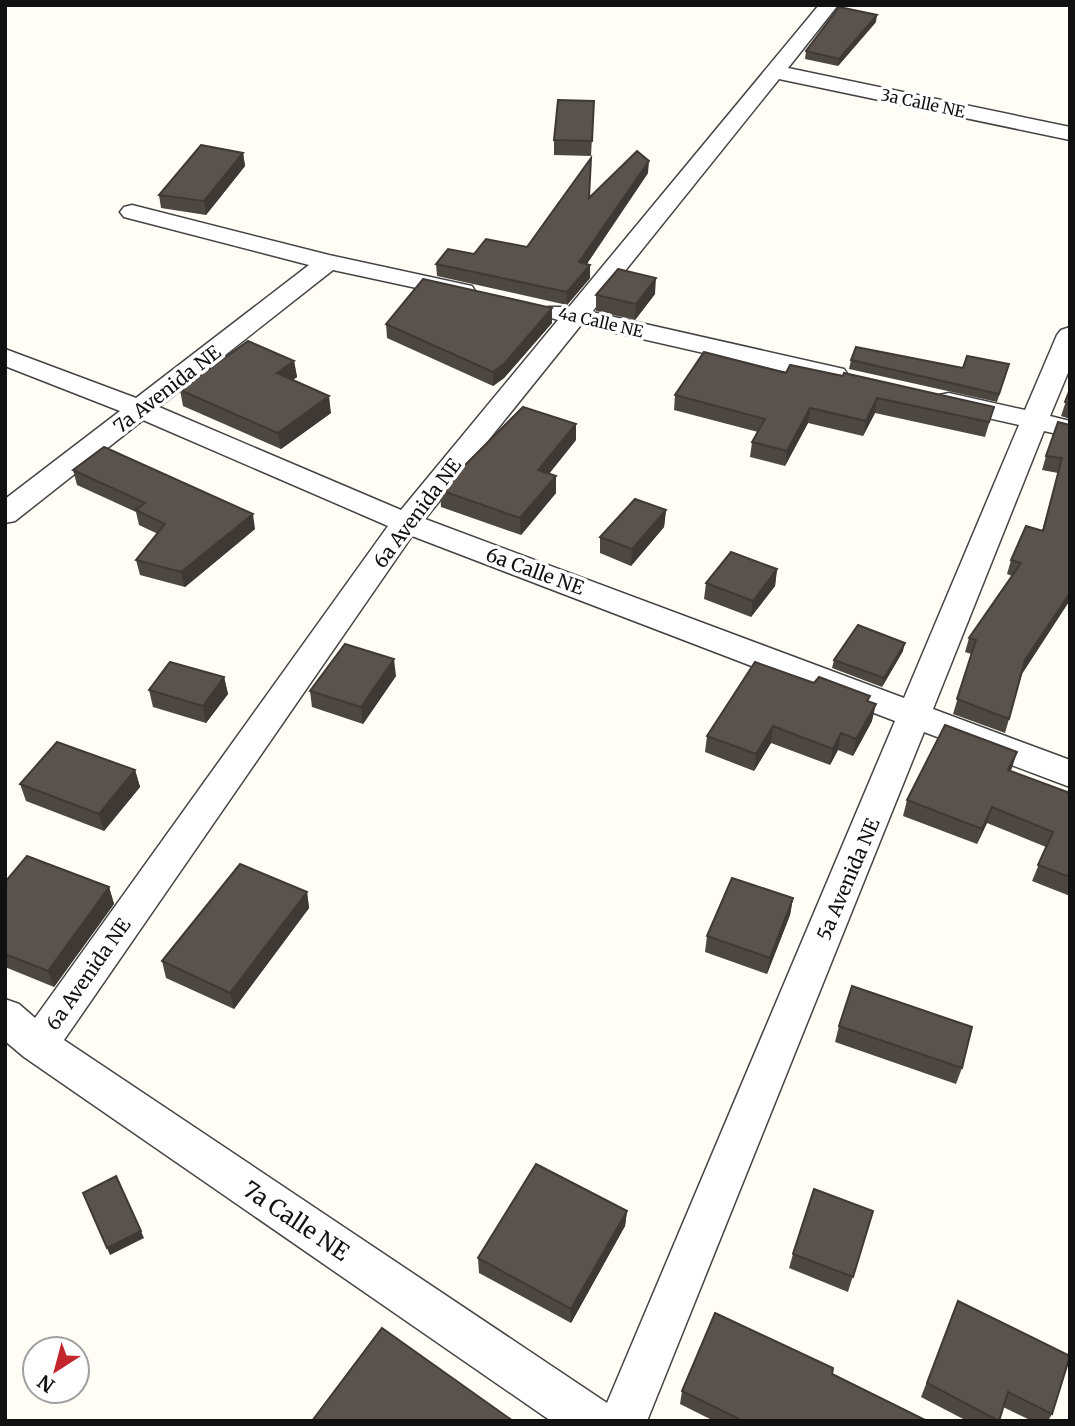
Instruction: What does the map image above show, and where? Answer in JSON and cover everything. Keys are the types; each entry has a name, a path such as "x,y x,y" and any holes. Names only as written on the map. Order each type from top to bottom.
{"street":[{"name":"6a Avenida NE","path":"38,1045 406,523 829,5"},
{"name":"3a Calle NE","path":"776,72 1070,134"},
{"path":"132,212 328,262 484,296"},
{"name":"7a Avenida NE","path":"5,514 142,410 328,262"},
{"name":"4a Calle NE","path":"536,307 858,381"},
{"name":"5a Avenida NE","path":"623,1421 917,713 1070,335"},
{"name":"6a Calle NE","path":"5,357 142,410 406,523 917,713 1070,774"},
{"path":"926,396 1070,429"},
{"name":"7a Calle NE","path":"5,1016 38,1045 592,1421"}],"building":[{"path":"839,7 877,15 839,59 806,51"},
{"path":"558,100 594,101 592,141 554,140"},
{"path":"201,145 243,153 204,201 159,195"},
{"path":"637,151 649,161 579,262 590,265 567,292 436,264 448,249 474,254 486,239 527,247 591,158 589,198"},
{"path":"618,269 656,278 636,304 596,295"},
{"path":"423,279 552,308 504,364 493,372 386,324"},
{"path":"248,341 294,361 277,373 329,396 278,433 180,390"},
{"path":"856,347 963,368 967,356 1009,364 999,394 851,360"},
{"path":"704,352 786,373 790,365 843,376 844,373 994,407 989,422 877,398 866,421 810,408 787,451 752,442 765,419 675,395"},
{"path":"1070,389 1070,404 1065,402"},
{"path":"523,407 576,424 538,470 556,476 520,518 440,490"},
{"path":"1058,422 1070,425 1070,593 1025,660 1009,719 957,699 976,640 969,638 1021,563 1011,560 1026,526 1043,531 1062,458 1046,456"},
{"path":"104,447 253,514 181,572 136,560 165,524 136,510 145,503 73,470"},
{"path":"635,499 666,510 632,549 600,537"},
{"path":"731,552 777,569 753,601 706,583"},
{"path":"858,625 905,643 884,678 834,660"},
{"path":"345,644 394,659 361,707 310,691"},
{"path":"170,662 224,677 203,706 149,690"},
{"path":"755,662 814,683 819,677 870,696 867,701 876,704 856,739 841,733 833,749 773,726 756,754 707,736"},
{"path":"945,725 1017,752 1008,770 1070,793 1070,877 1038,865 1053,832 992,807 982,829 907,800"},
{"path":"57,742 135,770 99,814 20,784"},
{"path":"27,856 109,887 48,971 5,954 5,882"},
{"path":"240,864 307,892 230,993 162,961"},
{"path":"732,878 793,898 770,958 707,936"},
{"path":"852,986 972,1027 962,1068 839,1026"},
{"path":"536,1164 627,1211 571,1309 478,1258"},
{"path":"116,1176 141,1231 107,1248 83,1193"},
{"path":"814,1189 873,1211 853,1277 793,1254"},
{"path":"958,1301 1070,1356 1052,1414 1008,1392 999,1421 927,1383"},
{"path":"715,1313 833,1368 832,1374 927,1421 743,1421 682,1391"},
{"path":"382,1328 513,1421 312,1421"}]}
